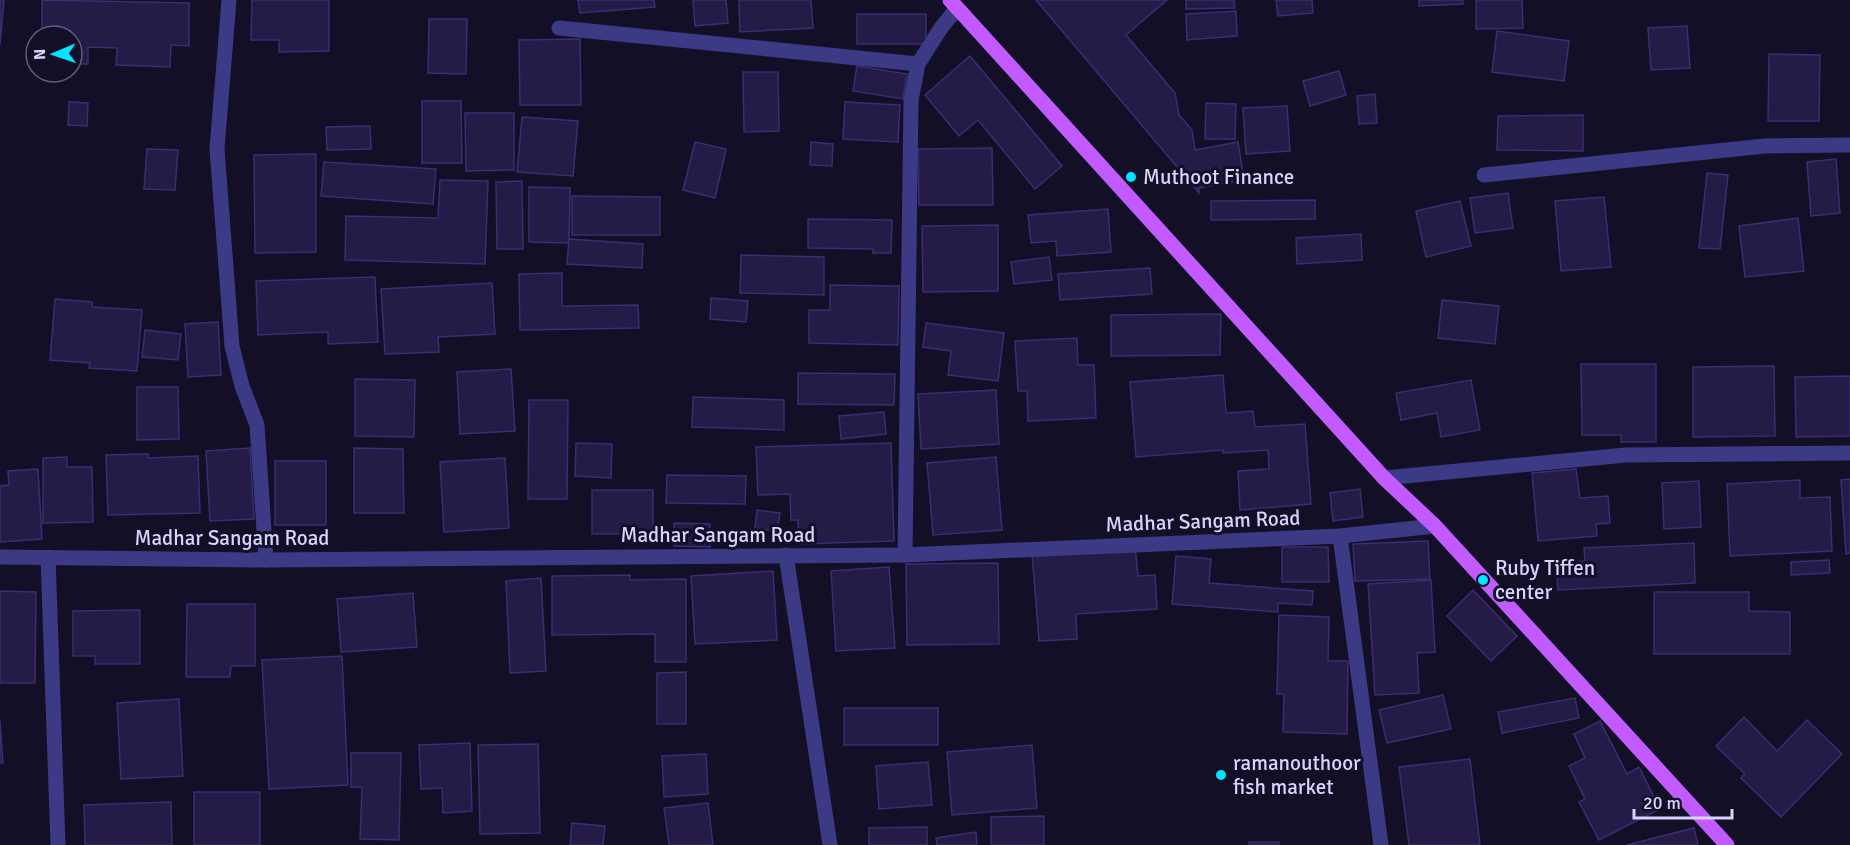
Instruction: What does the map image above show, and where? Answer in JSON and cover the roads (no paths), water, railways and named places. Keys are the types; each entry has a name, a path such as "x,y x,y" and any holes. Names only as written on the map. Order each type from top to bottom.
{"main road":[{"path":"953,4 1090,151 1384,478 1435,526 1727,845"}],"street":[{"path":"229,0 217,149 232,346 242,387 258,425 266,560"},
{"path":"905,555 911,100 918,64 953,4"},
{"path":"559,28 918,64"},
{"path":"1484,175 1765,147 1850,145"},
{"path":"1384,478 1626,454 1850,453"},
{"name":"Madhar Sangam Road","path":"0,557 266,560 905,555 1340,536 1435,526"},
{"path":"1340,536 1381,845"},
{"path":"786,555 830,845"},
{"path":"48,557 58,845"}],"place":[{"name":"Muthoot Finance","path":"1131,177"},
{"name":"Ruby Tiffen center","path":"1483,580"},
{"name":"ramanouthoor fish market","path":"1221,775"}]}
